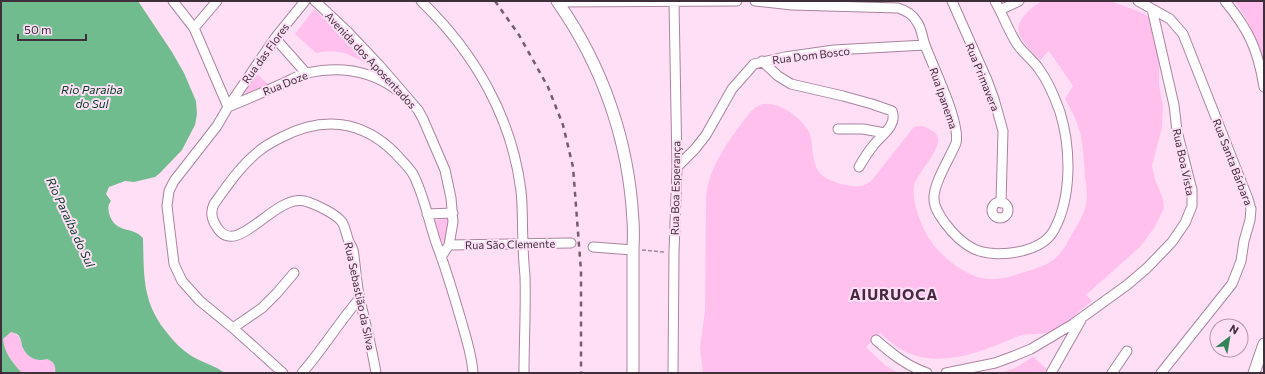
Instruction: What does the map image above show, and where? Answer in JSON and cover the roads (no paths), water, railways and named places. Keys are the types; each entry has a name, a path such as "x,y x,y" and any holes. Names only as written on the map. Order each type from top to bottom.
{"street":[{"path":"173,1 194,28 228,107"},
{"path":"194,28 216,1"},
{"name":"Rua das Flores","path":"283,373 189,290 174,264 167,201 169,191 174,181 217,126 239,90 275,38 305,1"},
{"name":"Avenida dos Aposentados","path":"315,1 348,32 409,99 423,119 449,183 453,213 449,245 441,257"},
{"path":"421,1 445,26 470,57 490,92 505,125 521,191 525,277 524,373"},
{"path":"558,2 737,1"},
{"name":"Rua Ipanema","path":"755,1 792,5 886,7 903,9 917,22 949,106 957,137 956,144 934,193 934,203 939,214 952,233 963,242 976,249 994,254 1016,252 1035,246 1042,243 1050,236 1054,231 1062,211 1065,196 1067,168 1066,140 1059,111 1052,93 1039,68 1023,52 1012,36 995,1"},
{"name":"Rua Primavera","path":"952,1 987,80 1003,131 1001,203"},
{"path":"1000,10 1019,1"},
{"name":"Rua Santa Bárbara","path":"1138,1 1170,19 1176,24 1183,34 1251,209 1241,261 1232,284 1161,373"},
{"path":"1225,1 1248,33 1256,52 1264,87"},
{"path":"558,2 576,31 602,79 618,128 626,160 633,223 633,373"},
{"name":"Rua Boa Esperança","path":"673,373 674,252 677,167 674,2"},
{"name":"Rua Boa Vista","path":"946,373 995,362 1031,349 1082,318 1127,285 1147,268 1180,231 1188,217 1192,206 1190,180 1152,9"},
{"path":"275,38 306,73"},
{"name":"Rua Dom Bosco","path":"677,167 695,149 706,135 724,102 738,82 754,64 762,61 834,50 925,45"},
{"path":"762,61 778,76 792,84 843,96 891,110 893,113 893,120 886,133 875,143 859,167"},
{"name":"Rua Doze","path":"228,107 306,73 339,69 360,72 384,82 409,99"},
{"name":"Rua Sebastião da Silva","path":"376,373 372,346 360,298 352,249 345,227 340,219 306,201 295,200 284,204 238,236 231,237 218,230 212,214 214,204 248,161 269,144 299,130 320,124 334,124 352,127 363,131 384,143 413,174 441,257"},
{"path":"838,129 863,129 886,133"},
{"path":"427,214 453,213"},
{"name":"Rua São Clemente","path":"449,245 571,243"},
{"path":"593,247 633,250"},
{"path":"441,257 449,278 470,352 473,373"},
{"path":"233,328 262,308 294,273"},
{"path":"302,373 324,347 344,315 360,298"},
{"path":"1051,373 1082,318"},
{"path":"876,340 900,360 926,373"},
{"path":"1254,373 1264,344"},
{"path":"1112,373 1127,351"}],"water":[{"name":"Rio Paraiba do Sul","path":"1,1 138,1 172,52 184,73 196,101 197,114 195,125 182,150 155,177 134,182 125,181 109,187 106,194 111,201 108,208 111,220 115,224 119,227 139,234 143,238 144,277 146,289 153,311 160,323 173,340 190,355 225,373 55,373 55,366 51,361 47,359 40,360 30,357 23,348 19,336 11,332 3,339 5,349 22,373 1,373"}],"railway":[{"path":"495,1 519,35 548,87 563,125 573,167 581,271 581,373"}],"district":[{"name":"AIURUOCA","path":"894,294"}],"water label":[{"name":"Rio Paraíba do Sul","path":"71,222"}]}
